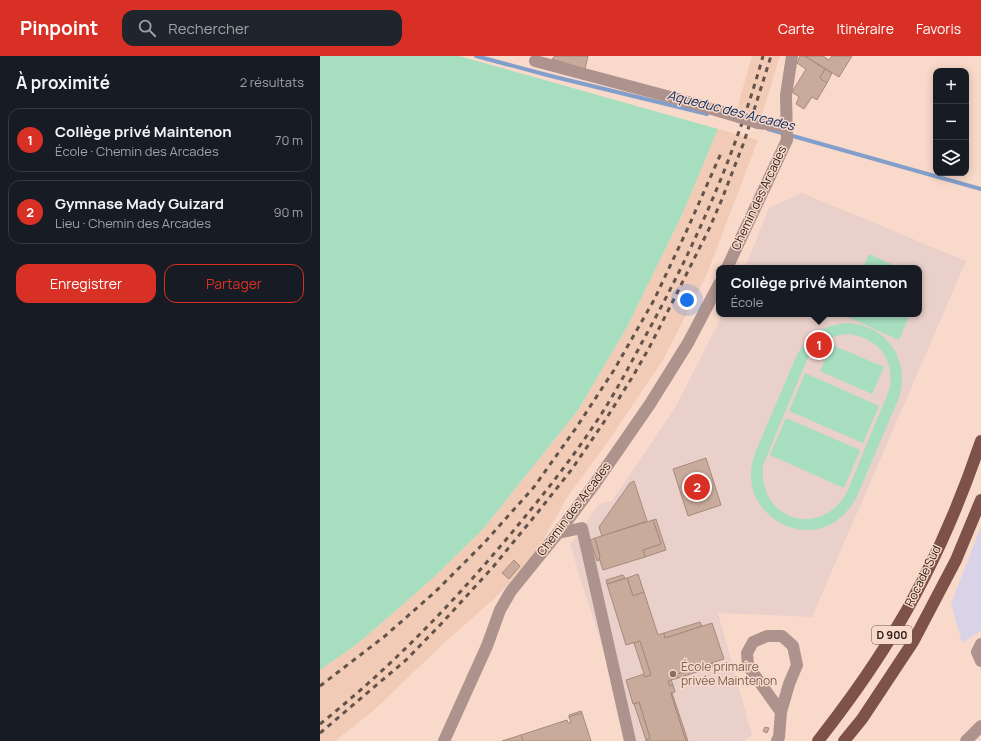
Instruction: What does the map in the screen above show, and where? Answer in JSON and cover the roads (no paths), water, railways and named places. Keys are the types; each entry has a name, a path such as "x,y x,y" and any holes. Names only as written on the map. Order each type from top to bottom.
{"main road":[{"name":"Rocade Sud","path":"818,741 867,674 913,599 950,520 971,470 981,441"},
{"name":"Rocade Sud","path":"844,741 862,719 913,642 956,560 981,500"}],"street":[{"name":"Chemin des Arcades","path":"728,265 787,140 786,95 792,56"},
{"path":"535,61 674,98 758,123 787,126"},
{"name":"Chemin des Arcades","path":"444,741 487,646 500,610 511,590 558,533 594,485 650,404 688,343 716,290"},
{"path":"558,533 582,528 630,741"},
{"path":"777,741 789,684 797,665 793,646 782,636 767,636 752,642 747,653 748,666 782,712"},
{"path":"966,741 981,726"}],"waterway":[{"name":"Aqueduc des Arcades","path":"476,56 707,114"},
{"name":"Aqueduc des Arcades","path":"768,129 981,189"}],"railway":[{"path":"320,724 400,654 449,604 530,511 583,442 608,404 630,365 681,268 713,198 727,163 763,56"},
{"path":"320,733 406,660 493,567 572,469 606,419 649,348 710,227 744,142 771,56"},
{"path":"320,686 385,636 435,592 484,543 534,487 576,428 614,370 654,300 722,151"}],"place":[{"name":"Collège privé Maintenon","path":"819,345"},
{"name":"Gymnase Mady Guizard","path":"697,487"},
{"name":"École primaire privée Maintenon","path":"673,674"}]}
